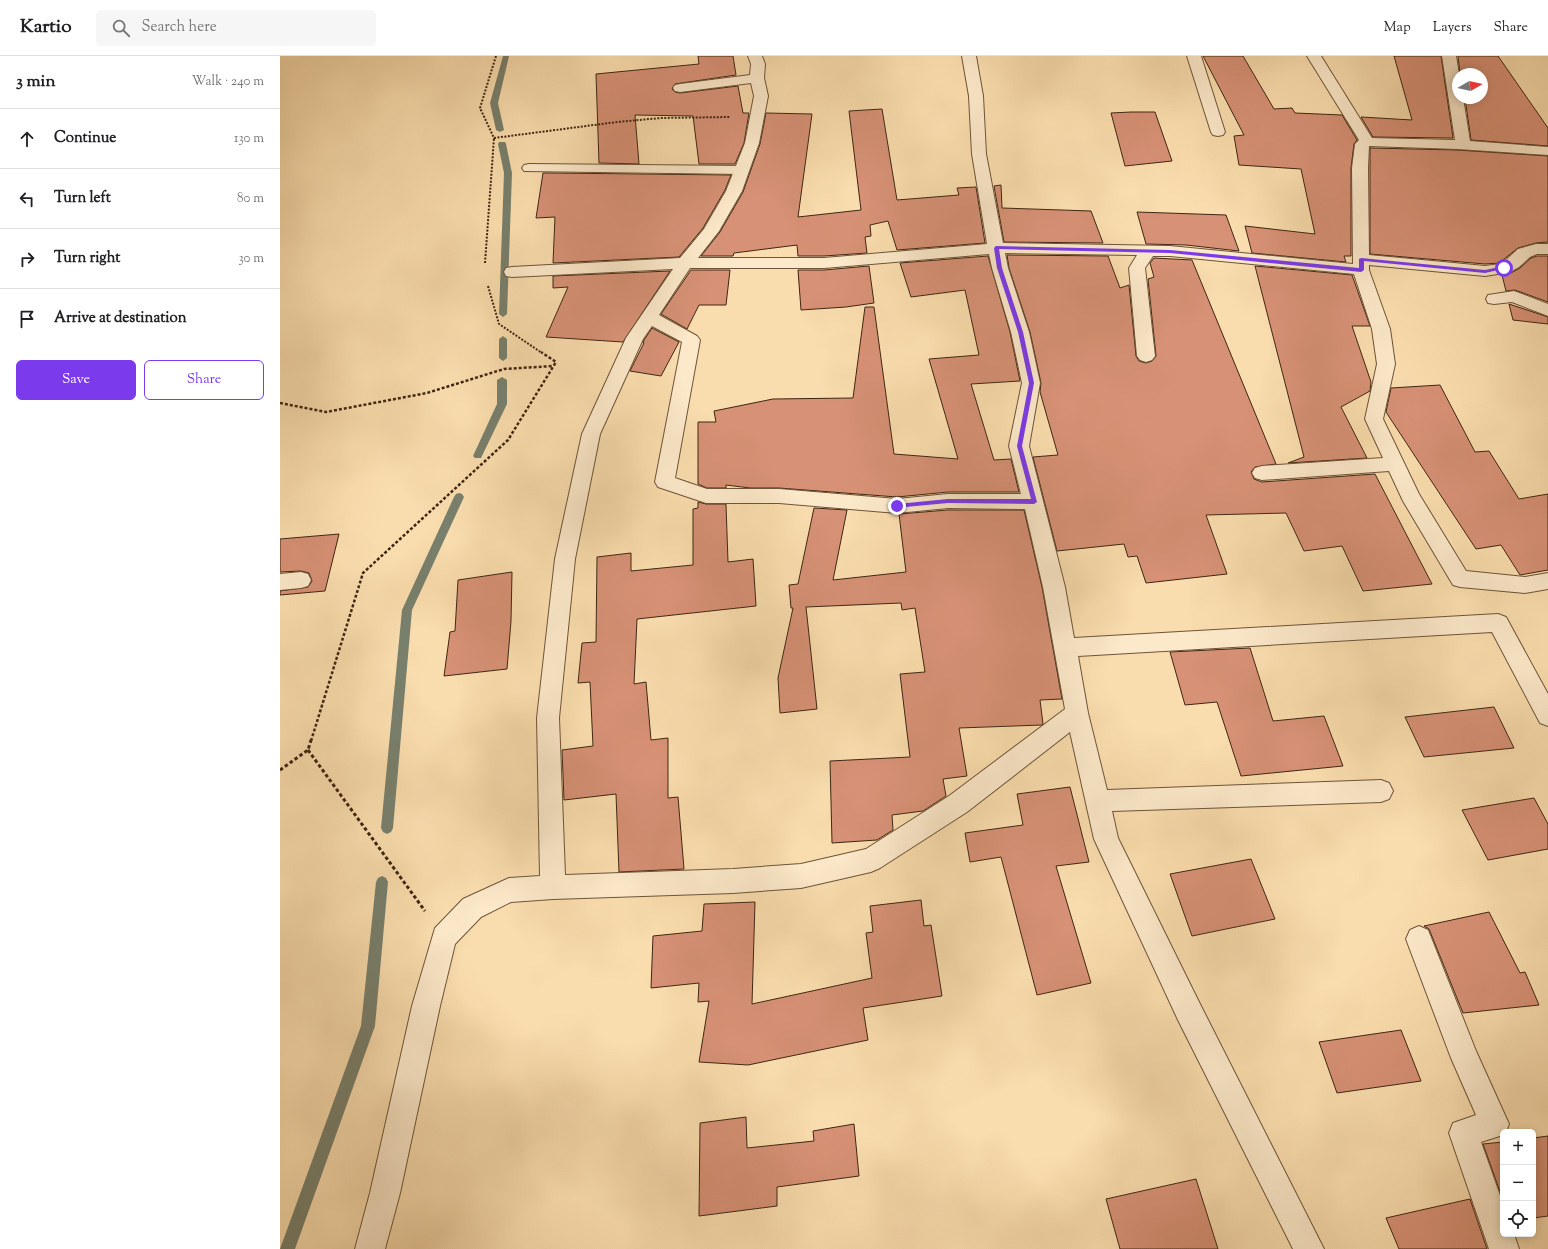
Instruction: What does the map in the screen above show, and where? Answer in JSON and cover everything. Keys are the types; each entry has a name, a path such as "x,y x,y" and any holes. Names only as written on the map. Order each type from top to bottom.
{"street":[{"path":"553,887 548,718 564,559 591,434 635,338 685,263 712,231 734,191 752,143 759,113 761,96 757,78 758,64 754,56"},
{"path":"969,56 976,96 979,154 996,248 1000,268 1020,332 1031,383 1020,446 1054,587 1077,713 1106,839 1188,1010 1309,1249"},
{"path":"1194,56 1218,132"},
{"path":"1314,56 1367,142"},
{"path":"1449,56 1463,144"},
{"path":"680,88 757,78"},
{"path":"1548,151 1463,144 1367,142 1362,144 1360,168 1361,265 1381,329 1386,364 1374,419 1410,496 1460,578 1525,585 1548,581"},
{"path":"512,272 685,263 824,263 996,248 1170,251 1361,265 1485,271 1504,268 1513,263 1524,253 1536,249 1548,249"},
{"path":"1146,356 1137,268 1148,250"},
{"path":"1494,299 1514,296 1548,310"},
{"path":"649,317 691,340 665,482 706,496 779,496 897,506 948,501 1034,502"},
{"path":"1262,473 1395,464"},
{"path":"280,582 302,580"},
{"path":"1066,648 1498,623 1548,716"},
{"path":"370,1249 385,1193 426,1006 444,937 472,908 509,890 553,887 733,881 801,876 871,860 958,804 1077,713"},
{"path":"1097,801 1381,791"},
{"path":"1419,939 1465,1058 1496,1124 1464,1133 1504,1249"}],"lane":[{"path":"529,168 742,170"}],"path":[{"path":"496,56 480,108 494,138 617,122 661,118 724,118 759,113"},
{"path":"280,403 326,412 427,393 504,369 553,366"},
{"path":"280,770 308,750 363,573 508,440"},
{"path":"308,750 444,937"}],"building":[{"path":"698,56 733,56 736,75 675,84 672,89 675,92 680,93 738,86 743,113 749,113 744,143 735,164 699,164 693,116 635,115 639,164 599,163 596,74 699,64"},
{"path":"1203,56 1243,56 1274,109 1292,108 1295,113 1342,115 1357,140 1354,144 1351,168 1351,256 1344,256 1346,262 1252,253 1245,226 1315,234 1301,169 1239,165 1234,136 1244,135"},
{"path":"1394,56 1441,56 1453,138 1373,137 1361,117 1412,120"},
{"path":"1458,56 1498,56 1548,128 1548,146 1471,140 1466,104 1488,104 1488,68 1459,68"},
{"path":"882,109 897,200 959,195 957,188 976,187 985,243 897,250 888,221 870,225 871,236 865,237 867,253 798,256 797,245 734,253 733,256 701,256 720,232 743,192 760,144 766,113 812,114 798,217 861,210 849,111"},
{"path":"1155,112 1172,161 1125,166 1111,113"},
{"path":"1370,148 1457,150 1548,156 1548,242 1536,243 1518,248 1499,263 1485,264 1370,254"},
{"path":"543,173 731,175 725,190 703,228 679,257 553,263 555,217 536,218"},
{"path":"1001,185 1002,208 1091,211 1103,243 1004,242 994,186"},
{"path":"1137,212 1226,215 1239,251 1186,245 1146,244"},
{"path":"1007,255 1108,256 1120,288 1129,285 1136,356 1139,361 1146,363 1152,361 1156,356 1148,279 1154,277 1150,263 1154,258 1192,260 1276,464 1255,467 1251,472 1254,479 1262,482 1375,474 1432,584 1363,591 1342,546 1304,551 1286,513 1206,515 1227,574 1146,583 1137,556 1128,557 1124,544 1057,551 1033,457 1058,455 1040,392 1041,383 1030,332 1009,268"},
{"path":"988,256 1010,332 1020,381 971,384 994,460 1011,459 1019,492 948,492 897,497 779,488 750,488 726,485 726,488 707,488 698,484 698,422 716,422 714,411 773,399 853,398 865,307 874,307 894,454 958,459 929,359 979,355 965,290 911,297 900,263"},
{"path":"1537,256 1548,256 1548,302 1515,290 1506,291 1502,275 1511,273 1520,268 1531,258"},
{"path":"869,266 874,303 846,307 801,310 798,270 824,270"},
{"path":"1255,266 1352,275 1370,326 1352,326 1371,382 1370,391 1341,407 1367,458 1288,463 1304,457"},
{"path":"691,270 730,270 726,305 699,305 687,329 661,314"},
{"path":"670,271 623,342 546,337 568,287 553,288 553,276"},
{"path":"1509,304 1548,317 1548,324 1513,320"},
{"path":"652,328 679,342 661,376 630,371 644,343 644,340"},
{"path":"1440,385 1475,452 1489,451 1519,499 1548,494 1548,570 1520,575 1501,545 1476,549 1386,412 1391,388"},
{"path":"698,502 706,504 726,504 728,562 753,559 756,606 637,619 634,684 646,682 651,740 668,738 668,798 678,797 684,869 619,872 616,794 564,800 562,750 593,746 590,682 578,683 582,643 596,642 597,557 631,553 631,571 693,565 693,509 698,508"},
{"path":"814,508 847,510 833,580 906,572 899,514 948,510 1024,510 1042,587 1062,699 1040,700 1042,725 959,728 967,776 943,779 946,796 923,811 892,815 893,830 877,840 832,843 830,761 910,757 900,674 925,672 915,608 902,610 901,603 806,607 817,709 780,713 778,678 793,608 791,608 789,585 798,584"},
{"path":"339,534 325,591 280,595 280,591 308,587 312,581 309,573 301,571 280,572 280,539"},
{"path":"512,572 511,621 507,669 444,676 450,632 455,631 458,580"},
{"path":"1250,648 1273,721 1324,716 1343,766 1241,776 1217,702 1185,705 1170,652"},
{"path":"1494,707 1514,748 1424,757 1405,717"},
{"path":"1070,787 1089,862 1056,866 1091,983 1037,995 1001,857 970,862 965,833 1023,825 1017,794"},
{"path":"1534,798 1548,824 1548,849 1488,860 1462,810"},
{"path":"1251,859 1275,919 1192,936 1170,874"},
{"path":"921,900 924,926 931,925 942,996 863,1008 868,1040 748,1065 699,1062 709,1001 698,1002 699,983 651,988 653,936 702,931 704,904 755,902 752,1004 872,978 866,933 873,932 870,906"},
{"path":"1489,912 1520,973 1525,972 1539,1005 1463,1013 1429,929 1424,926"},
{"path":"1401,1030 1421,1081 1337,1093 1319,1042"},
{"path":"746,1117 747,1148 814,1141 813,1131 854,1124 859,1176 777,1187 777,1206 699,1216 700,1123"},
{"path":"1548,1136 1548,1216 1536,1218 1536,1165 1536,1138"},
{"path":"1500,1142 1500,1192 1483,1144"},
{"path":"1196,1179 1218,1249 1120,1249 1106,1199"},
{"path":"1470,1199 1487,1249 1399,1249 1386,1218"}],"waterway":[{"path":"500,130 494,103 506,56"},
{"path":"502,144 508,173 503,314"},
{"path":"503,339 503,358"},
{"path":"478,456 502,404 502,380"},
{"path":"387,828 407,610 459,497"},
{"path":"287,1249 368,1026 382,882"}],"route":[{"path":"897,506 948,501 1034,502 1020,446 1031,383 1020,332 1000,268 996,248 1170,251 1361,270 1361,259 1449,269 1485,271 1504,268"}]}
